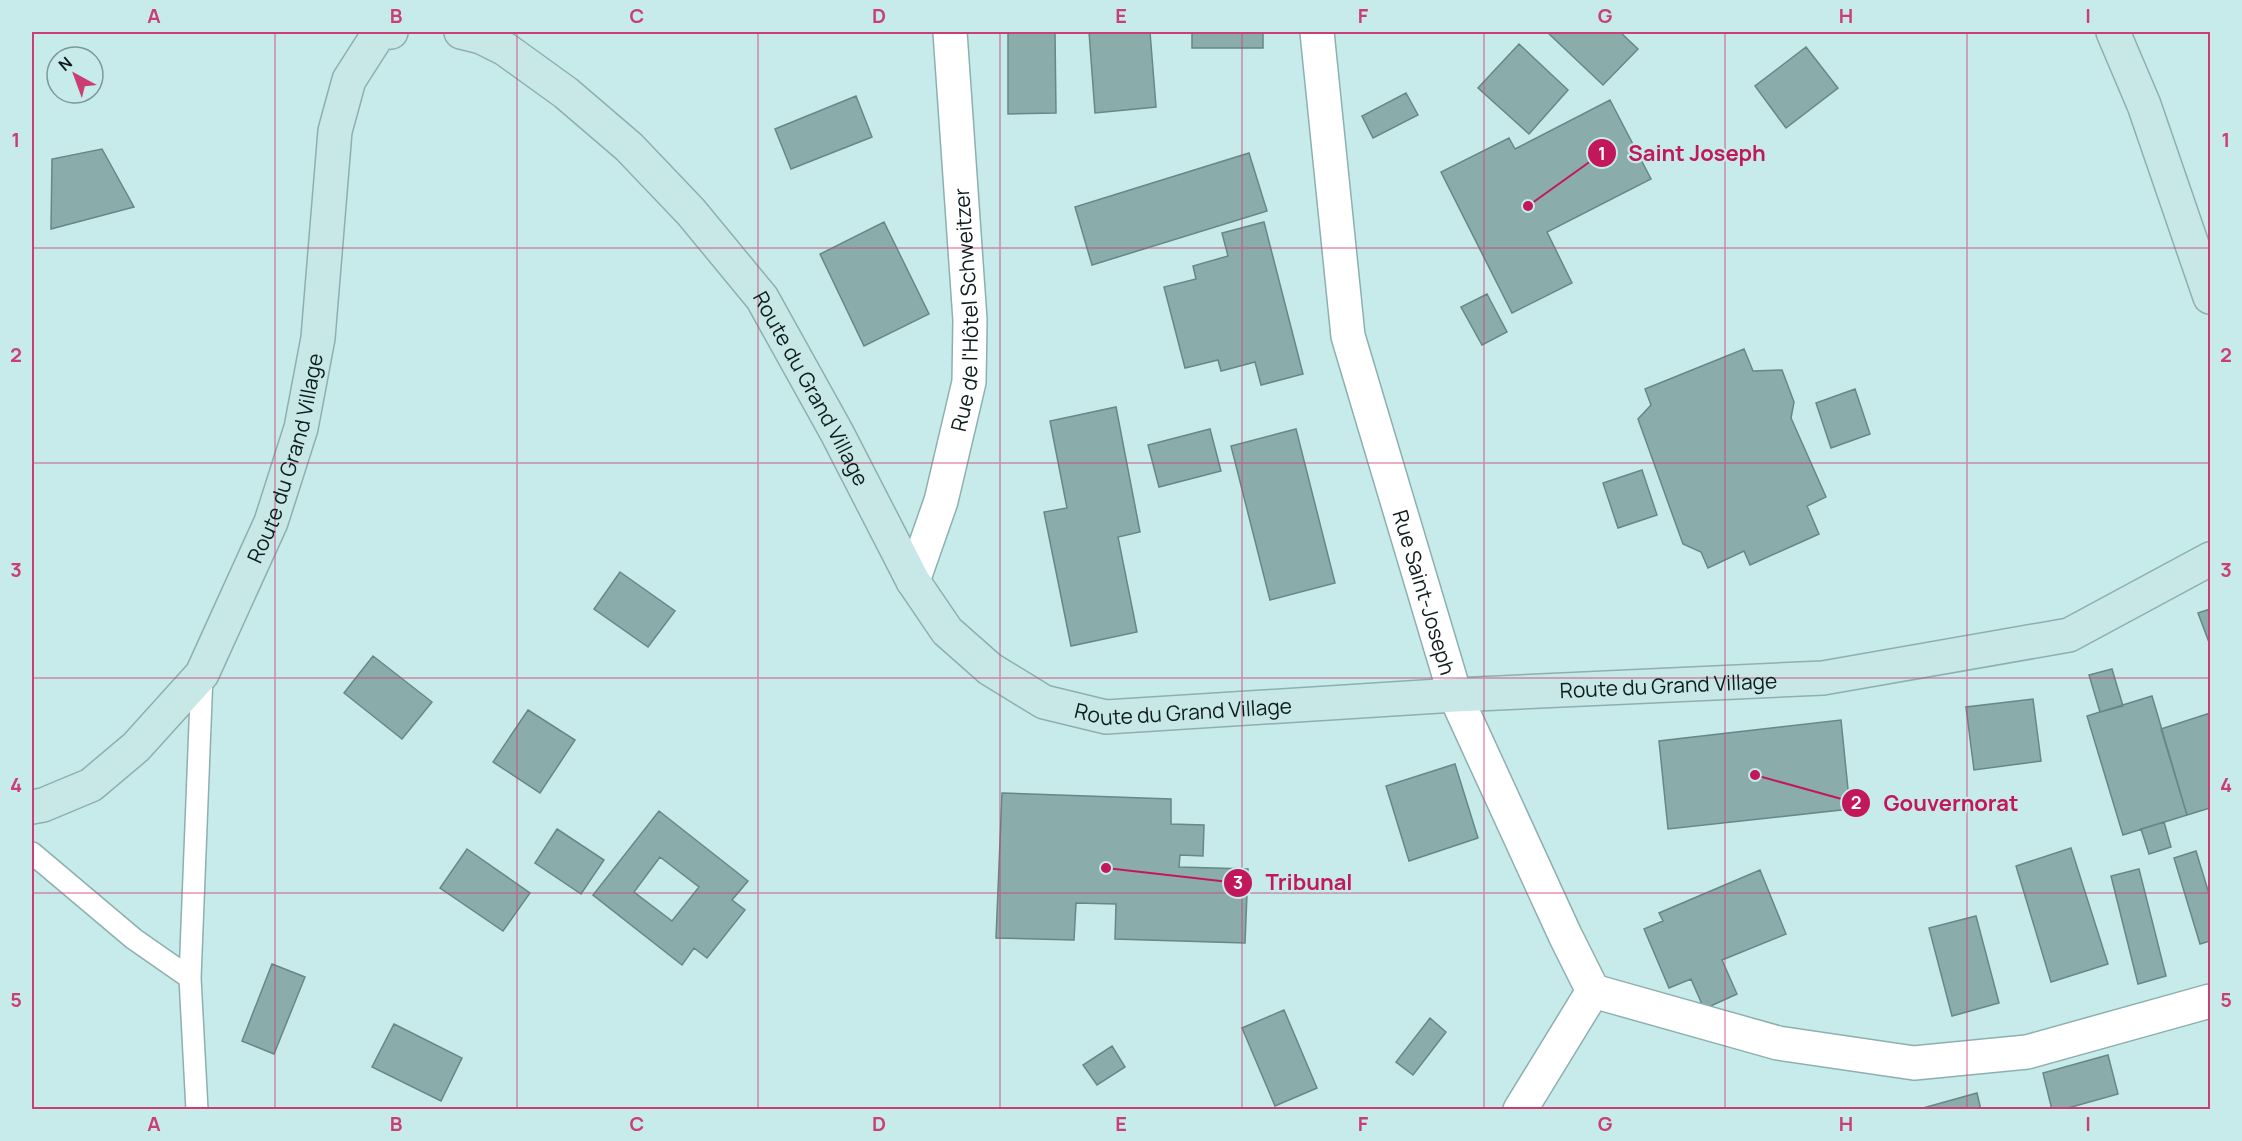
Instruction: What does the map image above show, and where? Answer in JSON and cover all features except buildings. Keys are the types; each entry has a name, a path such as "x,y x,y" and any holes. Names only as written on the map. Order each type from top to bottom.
{"street":[{"name":"Route du Grand Village","path":"32,807 43,805 91,785 136,747 202,674 271,522 301,428 318,338 335,131 349,80 382,32"},
{"name":"Route du Grand Village","path":"461,32 481,37 505,49 566,93 620,139 691,212 762,298 795,355 913,581 947,631 990,669 1044,702 1106,717 1455,695 1823,678 2069,635 2211,559"},
{"name":"Rue de l'Hôtel Schweitzer","path":"913,581 941,501 969,382 970,320 950,32"},
{"name":"Rue Saint-Joseph","path":"1317,32 1348,336 1455,695 1593,991"},
{"path":"2113,32 2141,97 2211,297"},
{"path":"1520,1110 1593,991 1778,1043 1914,1063 2026,1052 2211,1001"}],"lane":[{"path":"197,1110 190,978 202,674"},
{"path":"32,853 134,939 190,978"}],"place":[{"name":"Saint Joseph","path":"1528,206"},
{"name":"Gouvernorat","path":"1755,775"},
{"name":"Tribunal","path":"1106,868"}]}
